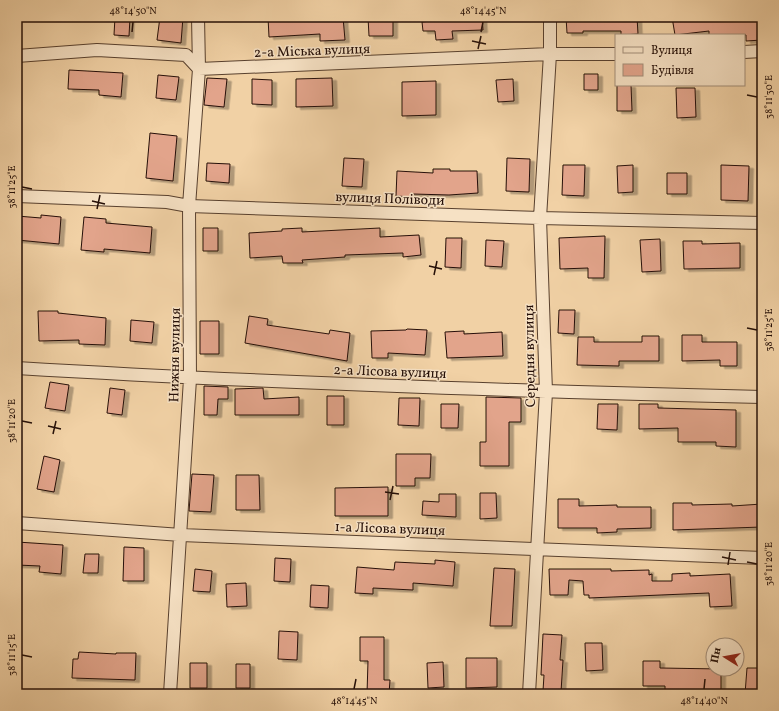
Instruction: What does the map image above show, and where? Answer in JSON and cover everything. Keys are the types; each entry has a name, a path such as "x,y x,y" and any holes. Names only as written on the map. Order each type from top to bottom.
{"street":[{"name":"Нижня вулиця","path":"170,694 190,379 189,206 199,69 198,17"},
{"name":"Середня вулиця","path":"529,694 546,392 540,218 550,54 550,17"},
{"path":"17,56 97,50 186,55 199,69"},
{"path":"745,52 762,51"},
{"name":"2-а Міська вулиця","path":"199,69 550,54 615,54"},
{"name":"вулиця Поліводи","path":"17,196 167,202 189,206 540,218 762,223"},
{"name":"2-а Лісова вулиця","path":"17,368 190,379 546,392 762,397"},
{"name":"1-а Лісова вулиця","path":"17,523 181,535 762,558"}],"building":[{"path":"115,17 130,18 129,36 114,35"},
{"path":"160,17 183,17 181,43 157,40"},
{"path":"268,17 343,17 345,40 320,41 320,34 269,37"},
{"path":"368,17 393,17 393,36 369,36"},
{"path":"464,17 482,17 483,30 452,31 453,39 436,40 435,31 423,31 422,22"},
{"path":"566,17 637,17 638,34 621,34 621,31 583,31 583,33 567,33"},
{"path":"672,17 762,17 762,40 746,41 745,34 709,34 709,31 675,34"},
{"path":"69,70 123,73 121,97 99,95 99,90 68,89"},
{"path":"584,74 598,74 598,90 584,90"},
{"path":"158,75 179,77 176,100 156,98"},
{"path":"207,78 227,79 224,107 204,105"},
{"path":"332,78 333,106 296,107 296,79"},
{"path":"252,79 272,80 272,105 252,104"},
{"path":"513,79 514,101 498,102 496,80"},
{"path":"436,81 436,115 402,116 402,82"},
{"path":"617,86 631,86 632,111 617,111"},
{"path":"676,88 695,88 696,117 677,118"},
{"path":"150,133 177,136 173,181 146,178"},
{"path":"344,158 364,159 362,187 342,186"},
{"path":"507,158 530,159 529,192 506,191"},
{"path":"207,163 230,164 229,183 206,181"},
{"path":"563,165 585,165 584,196 562,195"},
{"path":"633,165 633,192 618,193 617,166"},
{"path":"721,165 749,166 748,201 721,200"},
{"path":"433,169 450,169 450,171 477,171 478,193 449,195 413,194 413,197 396,196 397,171 433,173"},
{"path":"667,173 687,173 687,194 667,194"},
{"path":"41,215 61,217 59,244 17,240 17,216 41,218"},
{"path":"84,217 106,219 106,223 152,227 150,253 104,249 104,252 81,250"},
{"path":"203,228 218,228 218,251 203,251"},
{"path":"302,228 302,232 380,228 380,237 419,235 421,255 403,257 403,253 345,255 345,257 302,260 303,263 283,263 282,256 250,258 249,233"},
{"path":"605,236 604,278 588,278 588,268 560,269 559,238"},
{"path":"446,238 462,238 461,268 445,267"},
{"path":"660,239 661,271 642,272 640,240"},
{"path":"486,240 504,241 502,267 485,266"},
{"path":"683,241 702,241 702,244 740,243 740,268 684,269"},
{"path":"559,310 575,310 574,334 558,333"},
{"path":"38,311 58,311 58,313 106,318 105,345 79,344 79,340 39,341"},
{"path":"249,316 268,319 267,325 329,334 330,330 350,333 347,361 245,343"},
{"path":"131,320 154,322 152,343 130,341"},
{"path":"200,321 219,321 219,354 200,354"},
{"path":"407,329 427,330 425,355 388,353 388,358 372,358 371,331"},
{"path":"464,331 464,334 502,332 503,356 447,358 445,332"},
{"path":"682,335 702,335 702,342 737,342 737,366 720,366 720,360 682,361"},
{"path":"642,336 659,336 659,361 619,361 619,366 577,365 578,337 594,337 594,342 642,342"},
{"path":"50,382 69,385 65,411 45,408"},
{"path":"204,386 228,387 228,399 218,399 217,415 204,415"},
{"path":"110,388 125,390 122,415 107,413"},
{"path":"263,388 264,399 299,397 299,415 235,415 235,389"},
{"path":"327,396 344,396 344,425 327,425"},
{"path":"486,397 521,398 521,422 509,422 509,466 480,466 480,442 486,442"},
{"path":"399,398 420,398 419,426 398,425"},
{"path":"441,404 459,404 458,428 441,428"},
{"path":"598,404 618,404 617,430 597,429"},
{"path":"639,404 658,404 658,408 736,410 736,447 716,446 716,442 678,442 678,428 639,429"},
{"path":"396,454 431,454 430,478 415,478 415,486 396,486"},
{"path":"44,456 60,460 54,492 37,489"},
{"path":"192,474 214,475 211,512 189,511"},
{"path":"236,475 259,475 260,510 236,510"},
{"path":"388,487 388,516 335,516 335,488"},
{"path":"480,493 496,493 497,518 480,519"},
{"path":"439,494 456,494 456,517 422,515 423,501 439,502"},
{"path":"558,499 579,499 579,506 617,505 617,507 651,507 651,528 617,529 617,532 597,533 597,528 558,528"},
{"path":"673,503 692,503 692,505 732,504 732,506 762,504 762,527 673,530"},
{"path":"17,542 63,545 61,574 39,572 40,566 17,565"},
{"path":"124,547 144,548 144,581 123,581"},
{"path":"85,554 99,554 98,573 83,573"},
{"path":"275,558 291,559 290,582 274,581"},
{"path":"435,560 455,562 453,586 413,583 413,590 373,588 373,594 355,593 357,567 394,570 395,562 435,564"},
{"path":"494,568 515,569 512,626 490,626"},
{"path":"195,569 212,571 210,592 193,591"},
{"path":"549,569 611,569 611,571 649,570 649,575 652,574 652,581 672,581 672,574 690,573 690,576 730,574 732,606 710,607 709,593 589,598 589,595 584,595 583,581 569,580 568,595 550,595"},
{"path":"246,583 247,606 227,607 226,584"},
{"path":"311,585 329,586 328,608 310,607"},
{"path":"279,631 298,632 297,660 278,659"},
{"path":"543,634 562,635 560,660 563,660 561,692 543,691 544,675 541,675"},
{"path":"360,637 384,637 384,680 390,680 389,694 367,694 368,661 360,661"},
{"path":"585,643 602,643 603,670 586,671"},
{"path":"79,652 116,654 136,653 135,680 72,678 73,659 78,659"},
{"path":"466,658 497,658 497,687 466,688"},
{"path":"643,661 660,661 660,668 705,669 705,677 721,677 721,694 665,694 665,686 643,686"},
{"path":"443,662 444,687 428,688 427,663"},
{"path":"190,663 207,663 207,688 190,688"},
{"path":"236,664 250,664 250,688 236,688"},
{"path":"747,668 762,668 762,694 745,694"}]}
